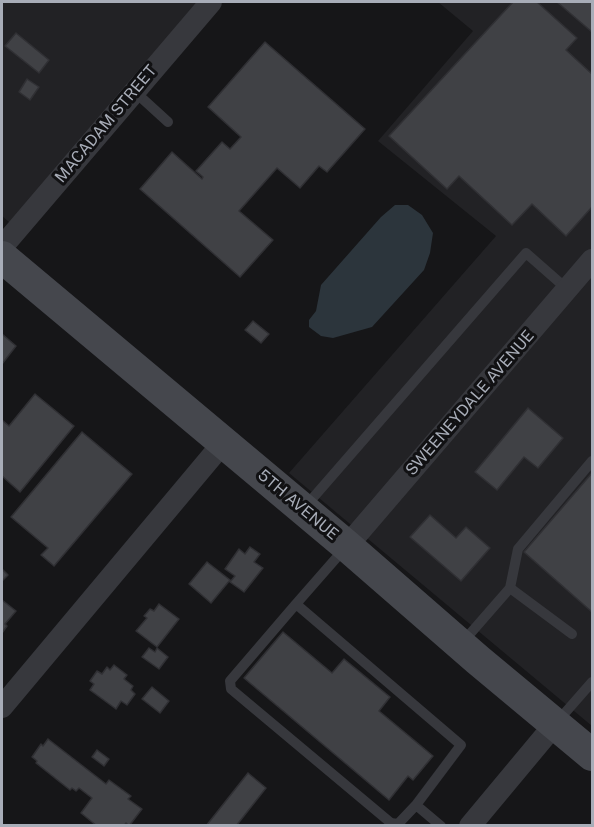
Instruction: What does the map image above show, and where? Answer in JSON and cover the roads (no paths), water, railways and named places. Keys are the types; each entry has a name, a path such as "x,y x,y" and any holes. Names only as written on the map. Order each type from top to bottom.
{"main road":[{"name":"5TH AVENUE","path":"2,257 592,755"}],"street":[{"name":"MACADAM STREET","path":"2,247 211,2"},
{"name":"SWEENEYDALE AVENUE","path":"347,546 592,260"},
{"path":"2,707 223,442"},
{"path":"470,825 555,724"}],"lane":[{"path":"134,91 168,122"},
{"path":"303,510 526,253 567,289"},
{"path":"460,645 510,588 518,549 592,461"},
{"path":"296,604 461,745 416,805 398,824 391,823 229,685 230,681 296,604 347,546"},
{"path":"510,588 572,634"},
{"path":"555,724 592,682"},
{"path":"416,805 441,825"}]}
